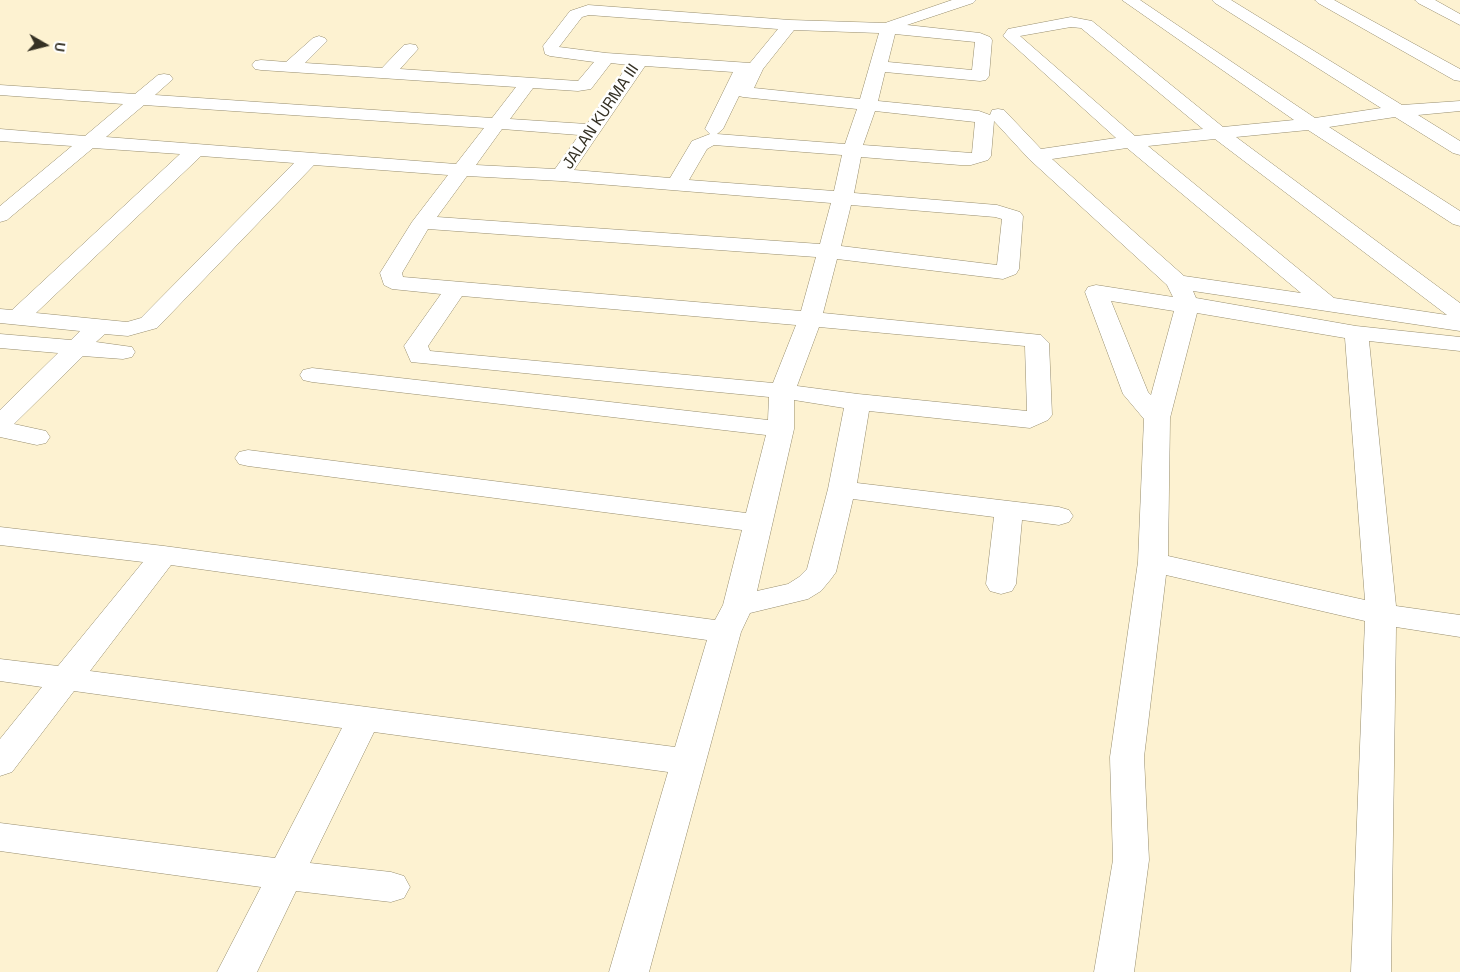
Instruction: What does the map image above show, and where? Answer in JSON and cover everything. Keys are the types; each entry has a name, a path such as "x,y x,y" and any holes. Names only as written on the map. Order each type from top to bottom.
{"street":[{"path":"911,18 908,14 912,0"},
{"path":"888,28 911,18 968,0"},
{"path":"1130,0 1312,124 1460,220"},
{"path":"1220,0 1460,149"},
{"path":"1323,0 1460,76"},
{"path":"1424,0 1460,20"},
{"path":"750,67 606,58 556,52 551,50 550,46 576,14 581,11 790,25 888,28 984,40 980,76 879,66"},
{"path":"1326,303 1131,142 1011,36 1014,32 1072,22 1086,24 1220,134 1460,314"},
{"path":"714,129 750,67 790,25"},
{"path":"629,972 725,632 738,605 756,523 781,429 782,391 810,319 843,197 852,151 868,104 888,28"},
{"path":"290,68 319,41"},
{"path":"386,74 410,49"},
{"path":"261,66 527,84 585,85 606,58"},
{"name":"JALAN KURMA III","path":"561,175 640,60"},
{"path":"486,81 498,67"},
{"path":"677,184 699,144 711,139 965,159 981,156 985,120 979,116 744,92 750,67"},
{"path":"0,216 164,79"},
{"path":"456,289 416,346 420,357 782,391 858,402 1030,420 1039,415 1037,344 1033,340 400,284 392,280 391,273 422,222 527,84"},
{"path":"0,90 592,130"},
{"path":"1036,155 1131,142 1312,124 1396,111 1460,106"},
{"path":"998,114 1036,155 1177,282 1187,305 1158,418 1153,562 1127,758 1131,860 1114,972"},
{"path":"0,135 843,197 1008,213 1013,216 1008,269 1003,272 828,251 422,222"},
{"path":"9,316 196,150"},
{"path":"9,316 128,329 149,323 309,159"},
{"path":"1177,282 1460,324"},
{"path":"1158,418 1136,394 1096,292 1356,333 1460,344"},
{"path":"0,424 98,327"},
{"path":"1356,333 1380,614 1371,972"},
{"path":"0,341 122,352"},
{"path":"312,375 781,429"},
{"path":"738,605 796,592 820,572 842,489 858,402"},
{"path":"0,429 37,437"},
{"path":"248,458 756,523"},
{"path":"842,489 1059,516"},
{"path":"1001,584 1008,510"},
{"path":"0,536 164,555 725,632"},
{"path":"0,763 164,555"},
{"path":"1153,562 1380,614 1460,626"},
{"path":"2,673 67,678 688,762"},
{"path":"237,972 364,718"},
{"path":"0,837 391,887"}]}
